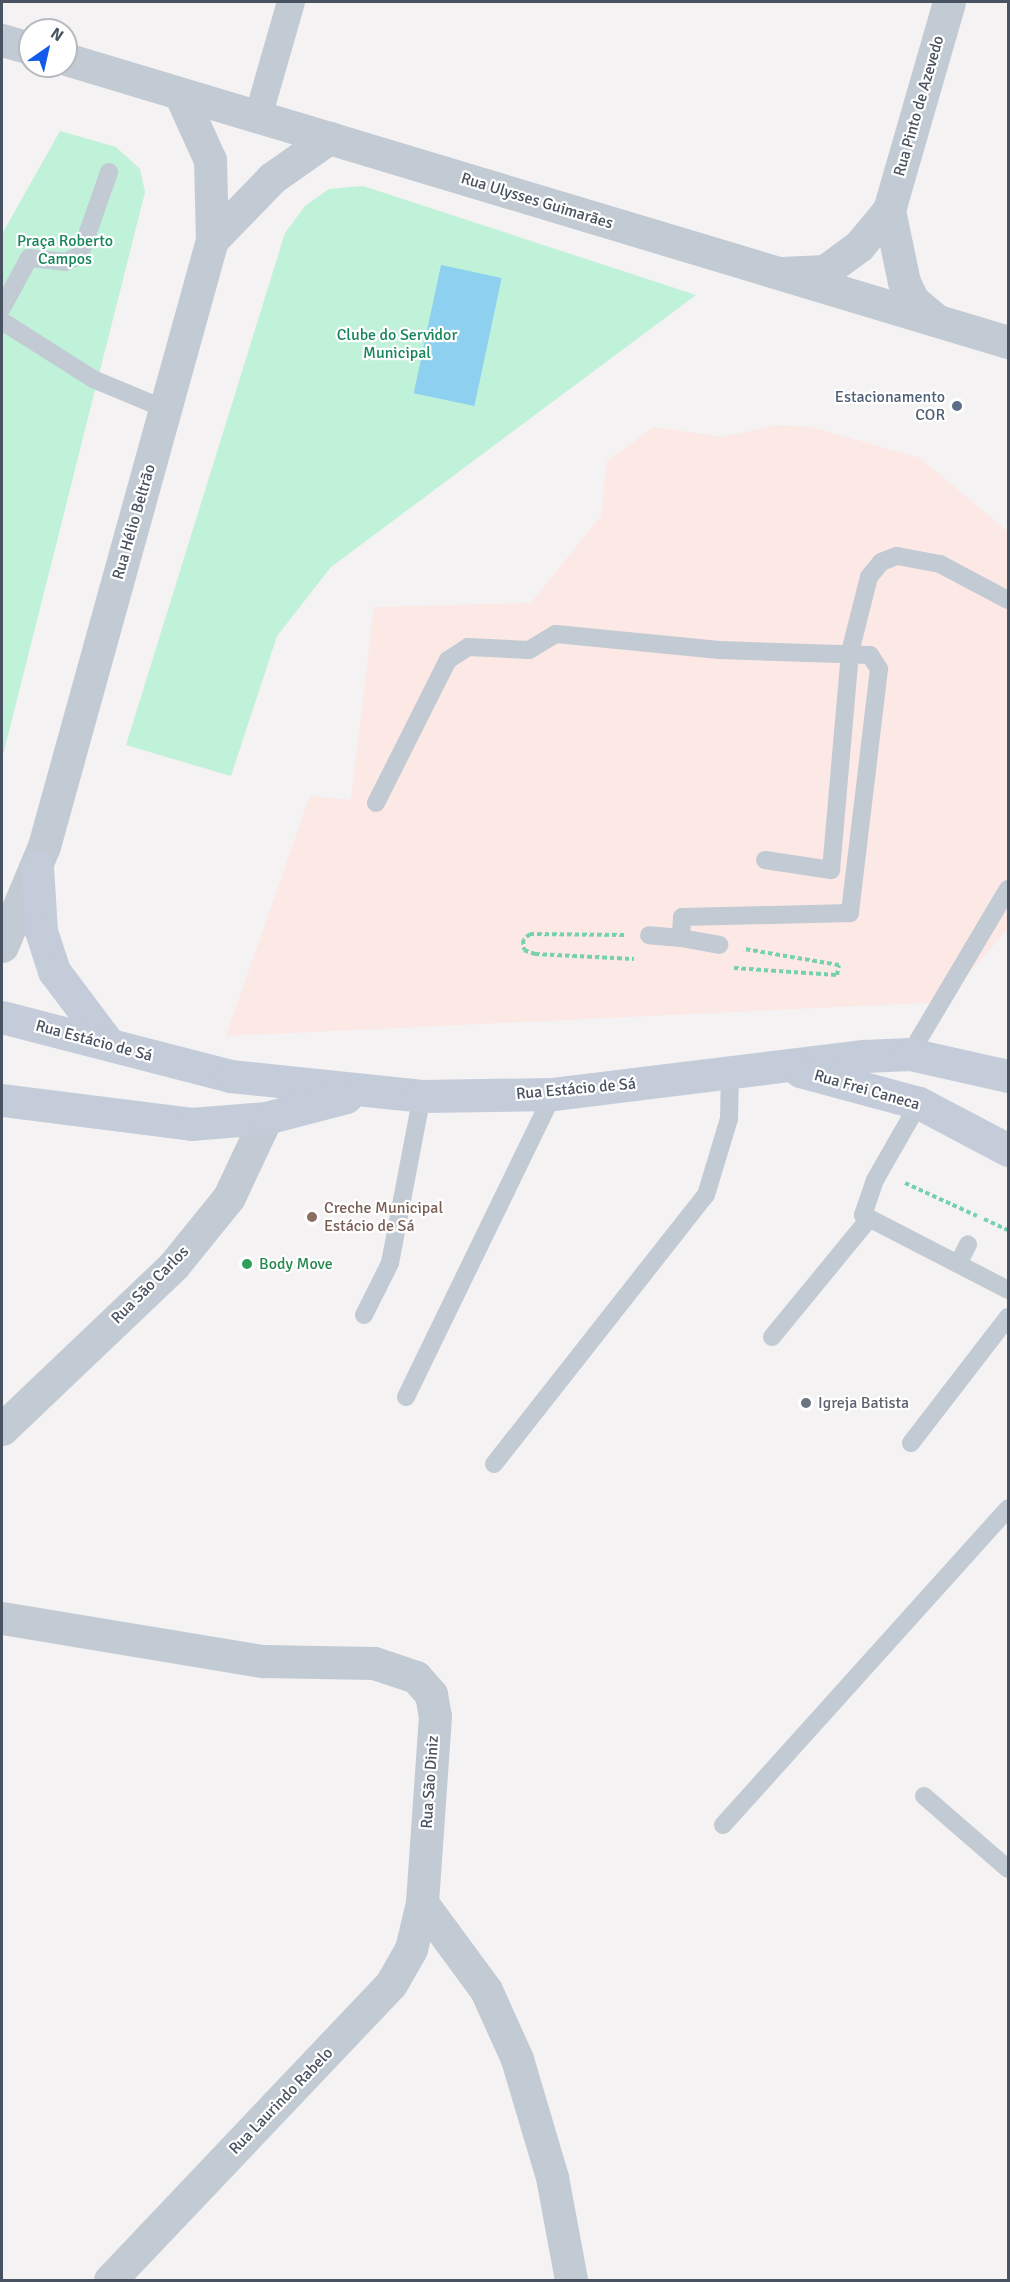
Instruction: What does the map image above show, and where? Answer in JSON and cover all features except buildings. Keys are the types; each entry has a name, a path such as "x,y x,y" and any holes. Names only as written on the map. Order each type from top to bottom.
{"main road":[{"path":"37,866 41,931 54,971 108,1042"},
{"name":"Rua Estácio de Sá","path":"2,1017 108,1042 230,1076 363,1092 422,1096 553,1094 910,1054 1008,1076"},
{"name":"Rua Frei Caneca","path":"787,1067 919,1103 1008,1150"},
{"name":"Rua Estácio de Sá","path":"2,1100 191,1124 266,1118 363,1092"}],"street":[{"path":"258,117 291,2"},
{"name":"Rua Pinto de Azevedo","path":"778,273 825,271 859,246 889,210 949,2"},
{"path":"2,40 18,45"},
{"name":"Rua Ulysses Guimarães","path":"78,63 1008,342"},
{"name":"Rua Hélio Beltrão","path":"2,946 37,866 212,240 210,160 180,94"},
{"path":"212,240 273,178 328,138"},
{"name":"Rua Pinto de Azevedo","path":"889,210 900,274 913,301 936,320"},
{"name":"Rua São Carlos","path":"2,1429 174,1265 229,1197 266,1118"},
{"name":"Rua São Diniz","path":"2,1618 263,1661 374,1663 416,1677 430,1694 435,1716 422,1903"},
{"path":"422,1903 486,1990 517,2059 552,2177 572,2280"},
{"name":"Rua Laurindo Rabelo","path":"111,2280 391,1984 411,1949 422,1903"}],"lane":[{"path":"2,308 29,258 65,262 80,255 109,172"},
{"path":"2,321 93,379 165,409"},
{"path":"765,860 831,870 850,652 869,576 881,562 897,556 940,564 1008,600"},
{"path":"376,803 448,660 468,647 529,650 556,634 719,650 850,652 870,655 879,669 850,913 682,917 681,938"},
{"path":"910,1054 1008,889"},
{"path":"649,935 719,945"},
{"path":"494,1464 706,1195 729,1119 730,1073"},
{"path":"406,1397 553,1094"},
{"path":"364,1315 390,1263 422,1096"},
{"path":"919,1103 880,1171 861,1210 868,1220 1008,1290"},
{"path":"771,1337 868,1220"},
{"path":"958,1264 968,1244"},
{"path":"911,1443 1008,1317"},
{"path":"723,1825 1008,1508"},
{"path":"924,1796 1008,1869"}],"path":[{"path":"554,936 649,935"},
{"path":"719,945 839,965"},
{"path":"880,1171 1008,1230"}],"shaded area":[{"path":"776,425 811,427 920,458 1008,532 1008,929 943,1002 226,1036 310,796 351,800 374,607 531,603 601,516 607,461 654,427 723,437"}],"green space":[{"name":"Praça Roberto Campos","path":"60,131 116,147 140,169 145,192 2,759 2,234"},
{"name":"Clube do Servidor Municipal","path":"363,186 696,295 331,567 277,636 231,776 126,745 285,233 305,206 329,189"}],"water":[{"path":"441,265 502,278 474,406 414,393"}],"place":[{"name":"Estacionamento COR","path":"957,406"},
{"name":"Creche Municipal Estácio de Sá","path":"312,1217"},
{"name":"Body Move","path":"247,1264"},
{"name":"Igreja Batista","path":"806,1403"}]}
